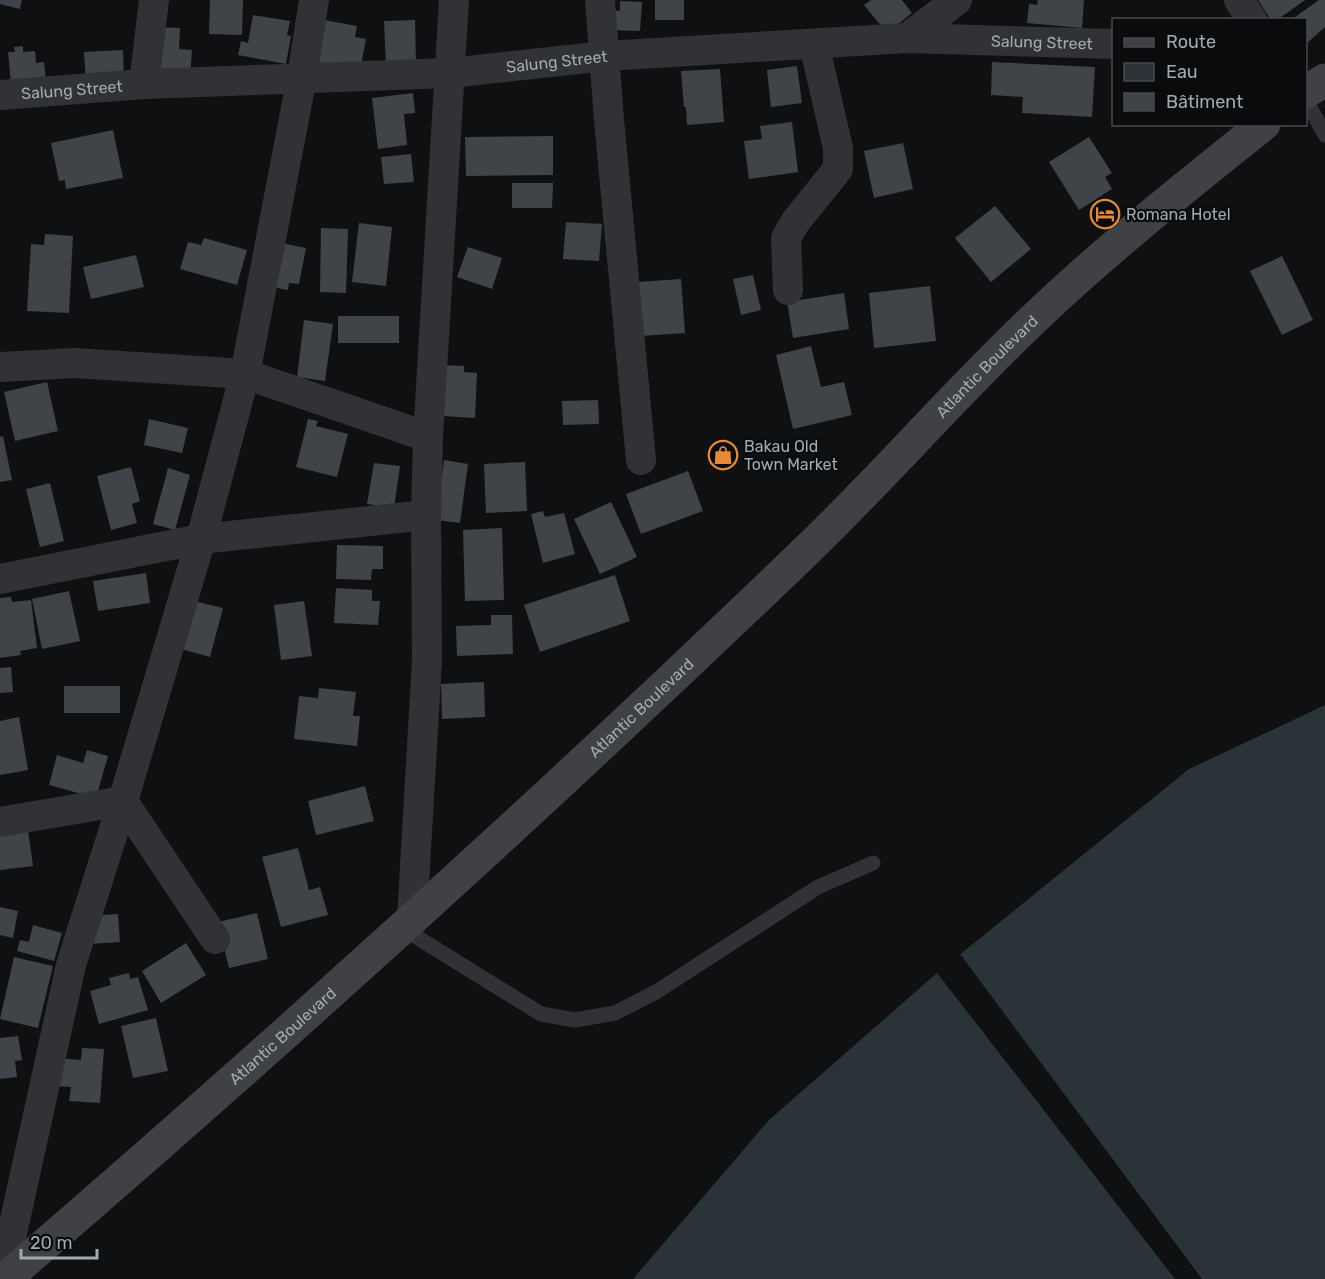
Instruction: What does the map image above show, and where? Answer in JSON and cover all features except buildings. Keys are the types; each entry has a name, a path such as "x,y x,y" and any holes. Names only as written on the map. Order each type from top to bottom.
{"street":[{"path":"144,84 154,0"},
{"path":"3,1279 71,965 123,801 201,539 245,374 302,77 314,0"},
{"path":"407,923 427,660 428,437 454,0"},
{"path":"600,0 641,460"},
{"path":"907,38 957,0"},
{"path":"1239,0 1251,18"},
{"name":"Salung Street","path":"0,95 144,84 450,73 605,56 907,38 1112,44"},
{"path":"788,290 786,238 796,221 838,169 838,148 814,44"},
{"path":"1307,91 1325,80"},
{"name":"Atlantic Boulevard","path":"3,1279 178,1130 648,701 809,548 1039,314 1156,210 1261,126"},
{"path":"0,367 75,363 245,374 428,437"},
{"path":"0,579 201,539 426,515"},
{"path":"0,822 123,801"},
{"path":"123,801 215,939"}],"lane":[{"path":"1307,104 1325,135"},
{"path":"407,923 541,1014 575,1020 615,1013 656,992 819,887 873,863"}],"water":[{"path":"1325,705 1325,1279 633,1279 769,1120 937,973 1189,769"}],"pier":[{"path":"960,954 1202,1279 1175,1279 937,973"}],"place":[{"name":"Romana Hotel","path":"1105,214"},
{"name":"Bakau Old Town Market","path":"723,455"}]}
